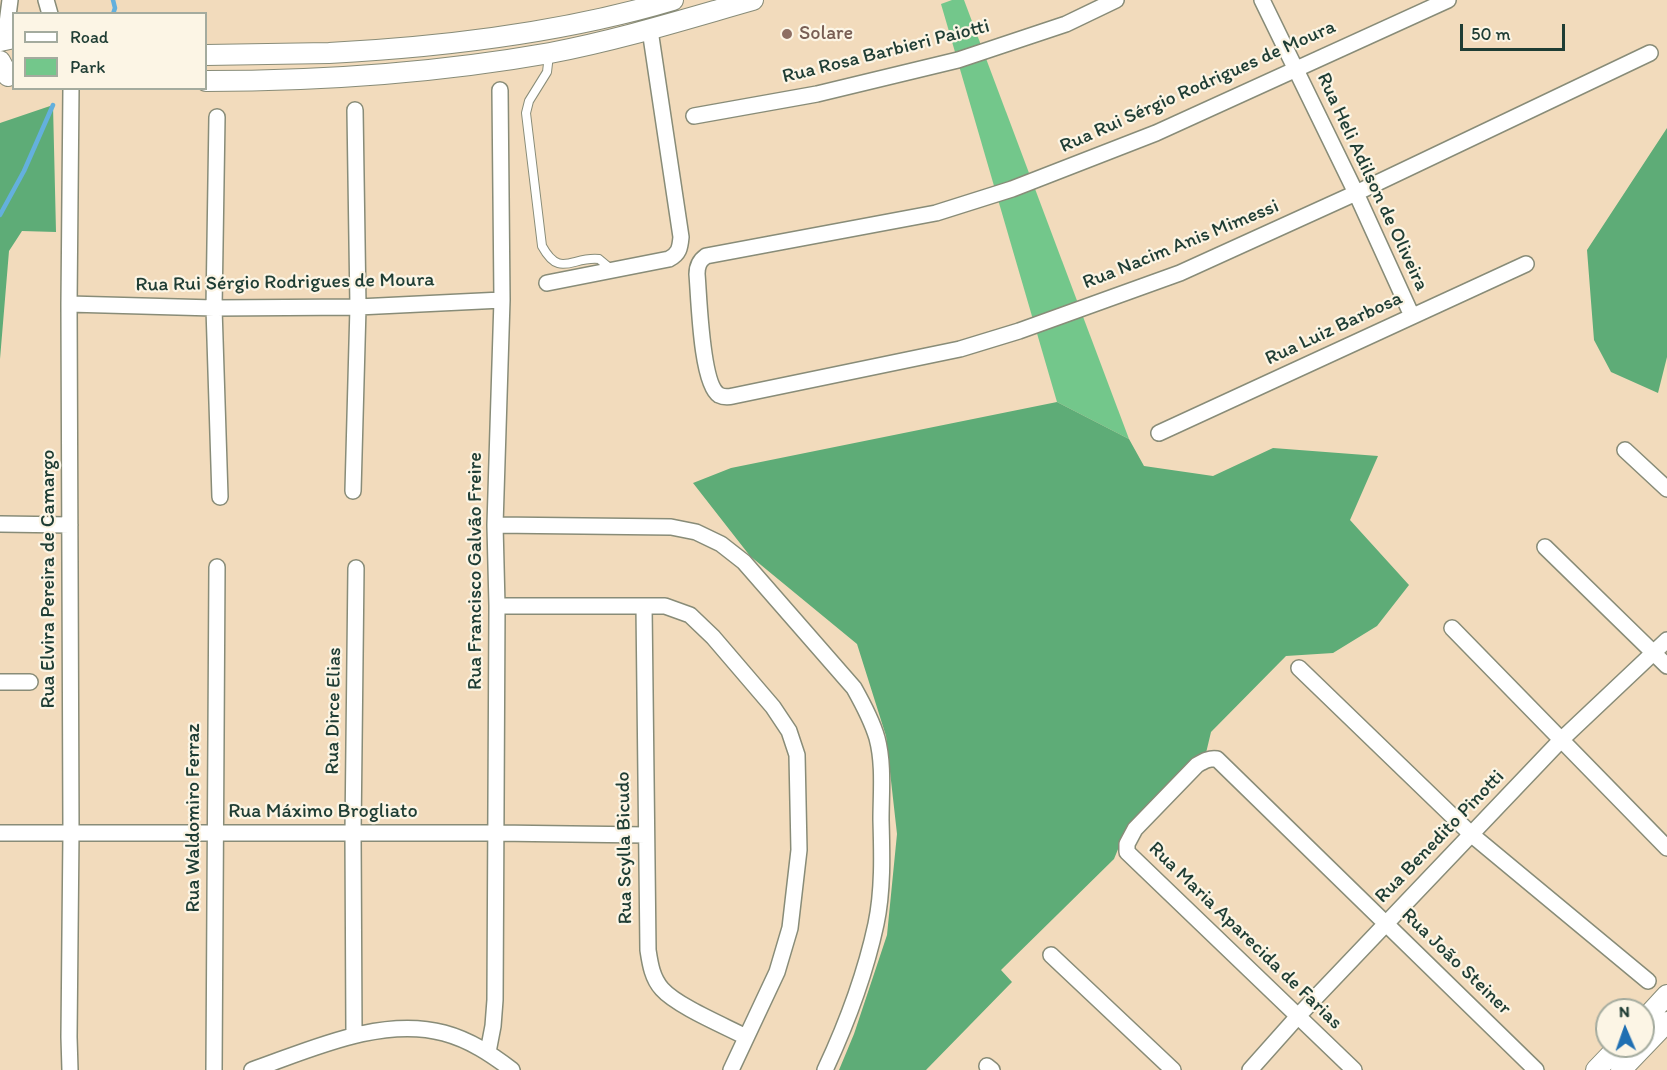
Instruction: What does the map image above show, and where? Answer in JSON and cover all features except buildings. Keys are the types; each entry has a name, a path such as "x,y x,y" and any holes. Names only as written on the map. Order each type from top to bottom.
{"street":[{"path":"5,42 10,0"},
{"path":"207,55 377,50 494,37 643,9 673,0"},
{"path":"207,81 378,75 549,53 650,30 753,0"},
{"name":"Rua Rosa Barbieri Paiotti","path":"694,116 817,94 958,60 1066,24 1116,0"},
{"name":"Rua Heli Adilson de Oliveira","path":"1262,0 1356,193 1412,316"},
{"name":"Rua Rui Sérgio Rodrigues de Moura","path":"710,381 702,343 697,267 706,256 936,213 1012,189 1156,133 1448,0"},
{"path":"548,283 669,259 676,256 680,250 681,237 650,30 643,9"},
{"path":"544,29 549,53"},
{"name":"Rua Nacim Anis Mimessi","path":"710,381 719,395 733,396 960,350 1019,331 1180,273 1356,193 1650,53"},
{"name":"Rua Elvira Pereira de Camargo","path":"70,1070 71,90"},
{"name":"Rua Francisco Galvão Freire","path":"488,1052 494,1026 495,1000 497,606 495,525 502,300 500,90"},
{"path":"353,491 358,307 355,110"},
{"path":"217,117 214,308 220,497"},
{"name":"Rua Luiz Barbosa","path":"1159,433 1526,264"},
{"name":"Rua Rui Sérgio Rodrigues de Moura","path":"69,304 214,308 358,307 502,300"},
{"path":"1625,450 1667,489"},
{"path":"0,525 70,525"},
{"path":"495,525 671,527 696,532 721,544 744,562 854,688 867,712 877,740 881,767 882,859 876,923 858,990 825,1070"},
{"path":"1545,547 1667,666"},
{"name":"Rua Waldomiro Ferraz","path":"214,1070 217,567"},
{"name":"Rua Dirce Elias","path":"354,1035 353,833 356,568"},
{"path":"497,606 665,606 690,615 713,637 773,707 789,731 797,755 799,850 790,928 777,972 731,1070"},
{"name":"Rua Scylla Bicudo","path":"644,606 648,950 652,971 661,988 672,998 746,1037"},
{"path":"1452,628 1667,848"},
{"name":"Rua Benedito Pinotti","path":"1250,1070 1561,740 1667,640"},
{"path":"1299,668 1472,835 1648,981"},
{"path":"0,682 30,682"},
{"name":"Rua Maria Aparecida de Farias","path":"1217,759 1211,758 1197,765 1174,787 1135,829 1127,844 1127,852 1354,1070"},
{"name":"Rua João Steiner","path":"1217,759 1536,1070"},
{"name":"Rua Máximo Brogliato","path":"0,833 646,835"},
{"path":"1051,955 1173,1070"},
{"path":"1655,1008 1667,995"},
{"path":"1621,1070 1667,1022"},
{"path":"252,1070 354,1035 387,1030 428,1029 460,1038 488,1052 512,1070"},
{"path":"1596,1070 1608,1058"}],"lane":[{"path":"549,53 547,72 529,100 526,112 542,246 549,259 557,263 566,264 599,259 611,269"}],"green space":[{"path":"952,0 964,0 1129,439 1057,402 941,4"},
{"path":"53,105 56,232 22,231 9,251 0,359 0,123"},
{"path":"1667,128 1667,357 1658,393 1611,372 1594,340 1587,250"},
{"path":"1057,402 1129,439 1144,466 1213,476 1273,448 1378,456 1350,520 1409,585 1377,626 1333,653 1286,656 1211,732 1206,753 1123,837 1114,859 1001,970 1012,982 926,1070 839,1070 854,1034 887,935 897,834 886,736 857,644 750,556 693,483 731,468"}],"waterway":[{"path":"113,0 114,12"},
{"path":"0,215 24,171 53,105"}],"place":[{"name":"Solare","path":"787,34"}]}
